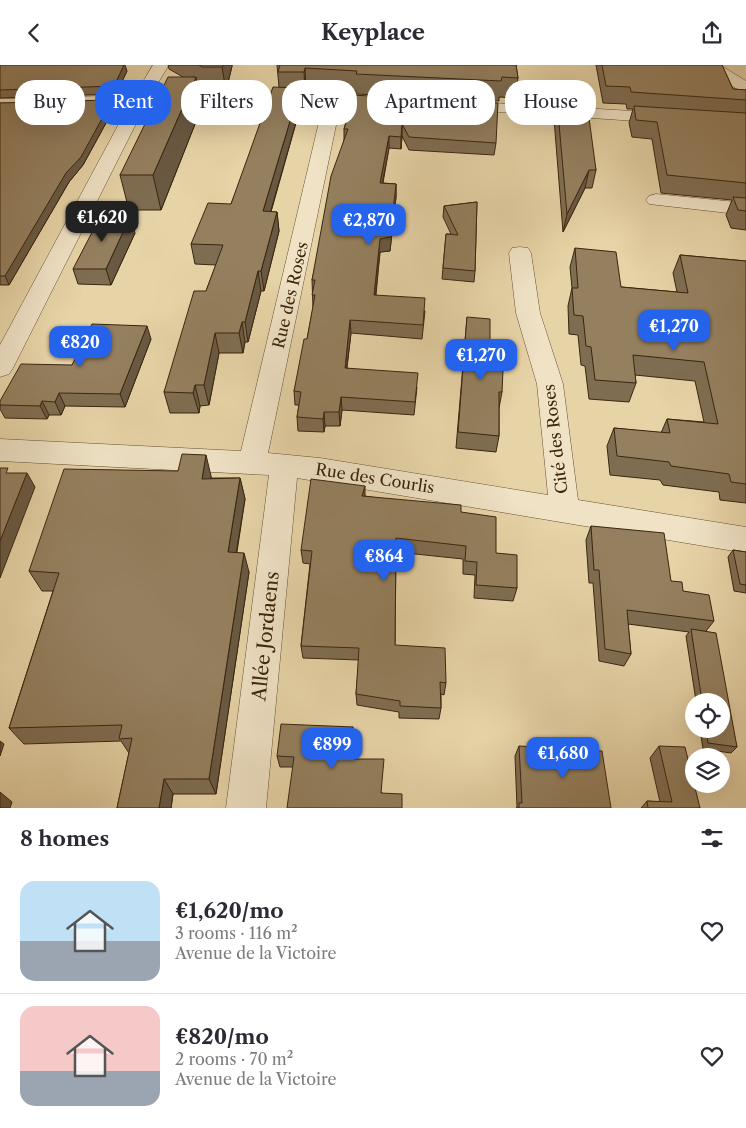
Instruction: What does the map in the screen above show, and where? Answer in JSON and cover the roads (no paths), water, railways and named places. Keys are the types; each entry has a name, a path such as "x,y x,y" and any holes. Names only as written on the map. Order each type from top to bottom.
{"street":[{"path":"152,80 161,65"},
{"path":"709,65 746,87"},
{"path":"171,98 282,98"},
{"path":"0,104 95,101"},
{"path":"495,108 687,119"},
{"path":"0,368 127,125"},
{"name":"Rue des Roses","path":"268,463 328,125"},
{"path":"656,200 746,209"},
{"name":"Cité des Roses","path":"520,253 528,313 550,384 564,509"},
{"name":"Rue des Courlis","path":"0,450 268,463 564,509 746,540"},
{"name":"Allée Jordaens","path":"246,808 268,463"}]}
